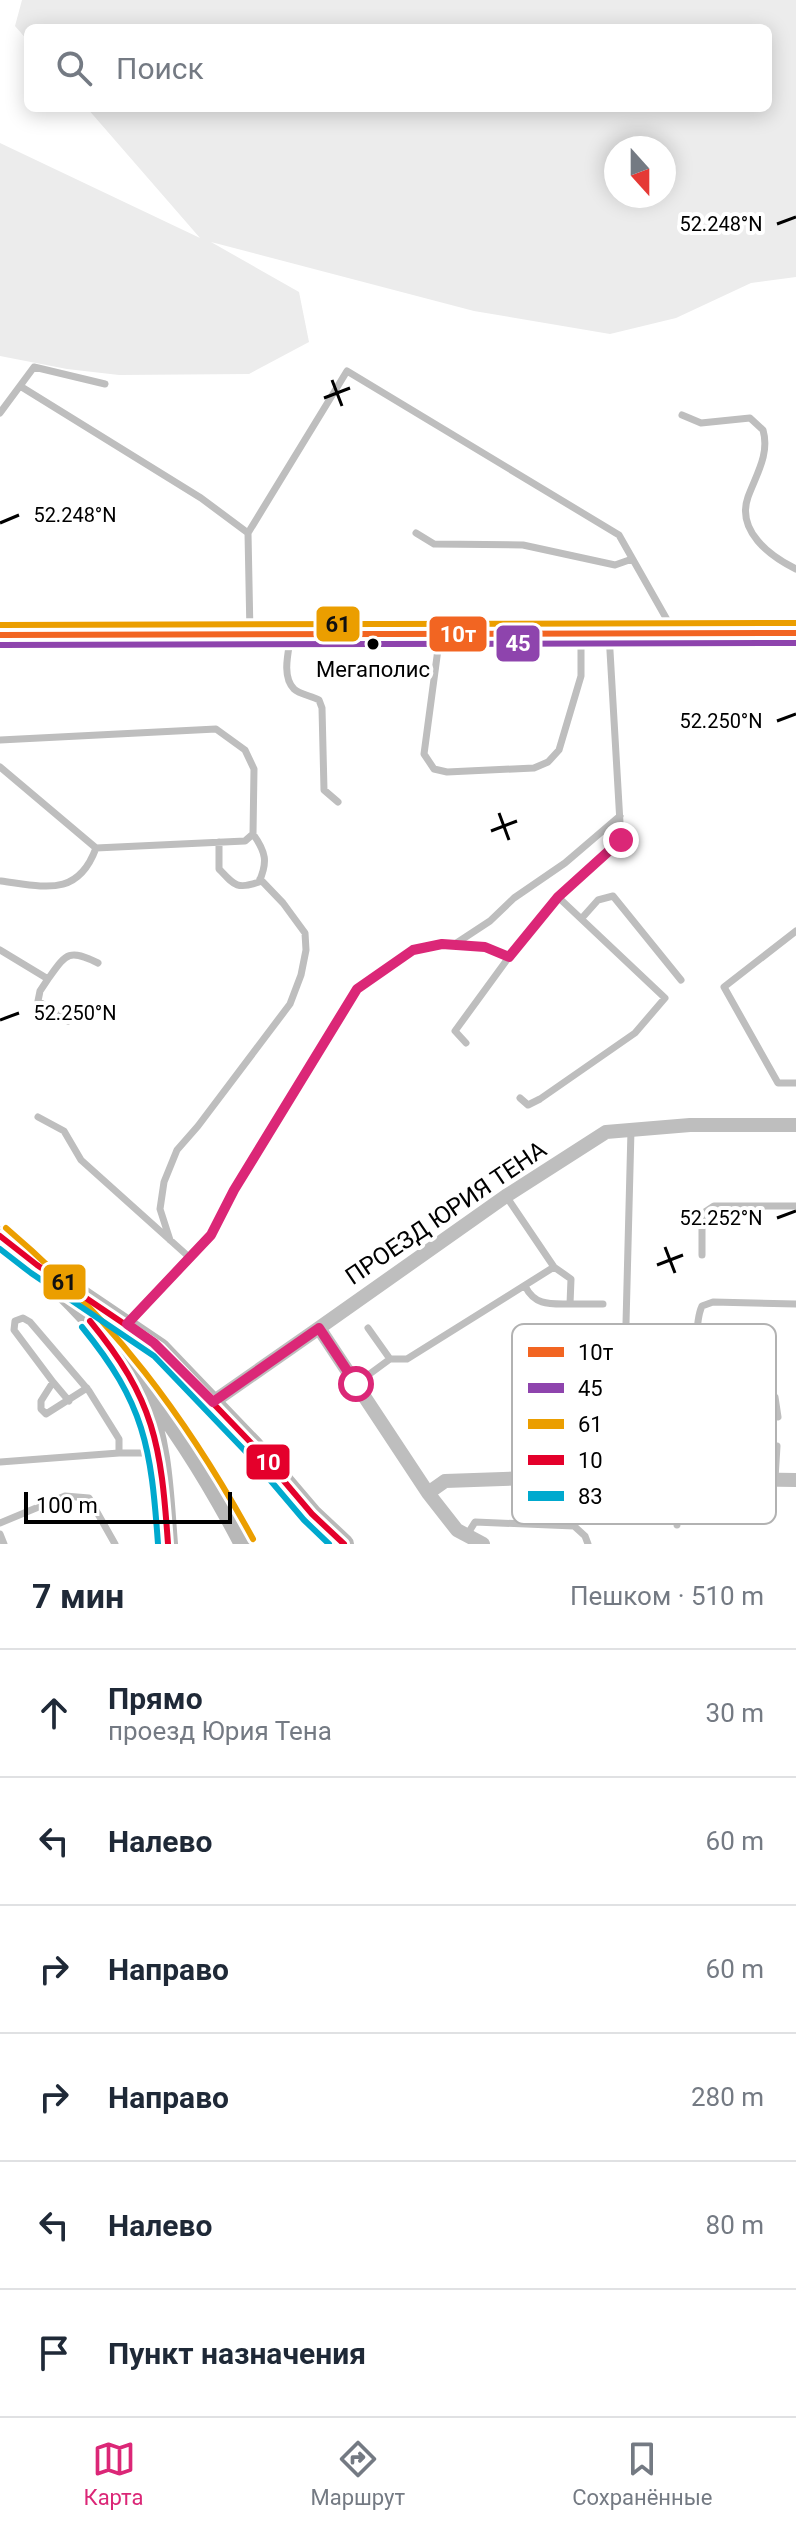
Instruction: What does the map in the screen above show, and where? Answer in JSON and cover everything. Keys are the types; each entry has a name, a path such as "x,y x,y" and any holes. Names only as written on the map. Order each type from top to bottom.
{"main road":[{"path":"0,1236 37,1265 154,1343 213,1402 312,1514 344,1544"},
{"path":"37,1265 119,1355 186,1444 244,1544"},
{"path":"119,1355 147,1405 159,1453 168,1544"}],"street":[{"path":"0,635 796,633"},
{"name":"ПРОЕЗД ЮРИЯ ТЕНА","path":"213,1402 506,1196 606,1132 631,1128 796,1125"},
{"path":"319,1328 428,1493 457,1530 483,1544"},
{"path":"776,1479 796,1480"},
{"path":"428,1493 445,1481 512,1480"}],"lane":[{"path":"0,413 34,367 105,384"},
{"path":"250,635 248,533 347,371 619,535 675,634"},
{"path":"20,386 201,498 248,533"},
{"path":"682,415 701,423 750,418 763,430 765,456 747,501 749,526 765,549 796,569"},
{"path":"416,533 434,544 523,545 615,565 632,559"},
{"path":"440,634 424,754 434,769 447,772 534,768 548,762 559,750 581,676 581,634"},
{"path":"466,1043 455,1031 509,957 558,897 621,840 609,634"},
{"path":"291,635 287,668 289,680 295,690 319,700 322,708 324,790 338,802"},
{"path":"0,740 216,729 245,750 254,769 253,834 263,847 265,868 260,879 245,887 234,884 219,869 219,842"},
{"path":"0,767 96,848 245,841 253,834"},
{"path":"455,944 565,863 620,816"},
{"path":"1,881 37,886 69,883 89,868 96,848"},
{"path":"170,1240 160,1209 164,1182 177,1150 290,1004 301,975 306,950 305,933 260,879"},
{"path":"582,918 598,900 613,896 681,980"},
{"path":"520,1098 528,1105 540,1099 635,1033 665,998 558,897"},
{"path":"796,931 724,987 778,1083 796,1083"},
{"path":"127,1324 211,1235 234,1190 357,989 413,950 455,944 485,947 509,957"},
{"path":"0,950 48,979"},
{"path":"68,1021 38,1001 40,991 63,958 71,953 98,963"},
{"path":"38,1117 64,1131 81,1160 189,1257"},
{"path":"626,1324 631,1128"},
{"path":"506,1196 554,1267 571,1279 570,1304"},
{"path":"702,1255 702,1214 714,1206 796,1206"},
{"path":"356,1384 390,1359 407,1359 554,1267"},
{"path":"525,1286 537,1301 547,1304 603,1304"},
{"path":"697,1324 702,1306 713,1302 796,1304"},
{"path":"69,1401 14,1330 15,1321 23,1318 30,1322 88,1390 119,1439 119,1453"},
{"path":"368,1328 390,1359"},
{"path":"53,1382 41,1401 41,1409 46,1414 88,1390"},
{"path":"776,1404 778,1417"},
{"path":"776,1462 777,1446"},
{"path":"0,1462 159,1453"},
{"path":"0,1523 65,1496 89,1498 115,1544"},
{"path":"467,1535 475,1522 512,1523"},
{"path":"524,1524 574,1526 585,1536 588,1544"},
{"path":"0,1534 4,1544"}],"shaded area":[{"path":"22,0 796,0 796,277 751,283 676,318 610,334 474,311 211,242 299,292 309,342 249,374 119,375 0,356 0,143 200,238 90,112 772,112 772,24 24,24 24,36 15,26"}],"transit line":[{"name":"61","path":"0,625 796,623"},
{"name":"10т","path":"0,635 796,633"},
{"name":"45","path":"0,645 796,643"},
{"name":"61","path":"6,1228 80,1298 144,1372 201,1452 253,1539"},
{"name":"10","path":"0,1236 37,1265 160,1348 254,1446 312,1514 344,1544"},
{"name":"83","path":"0,1249 154,1356 329,1544"},
{"name":"10","path":"90,1321 129,1375 151,1425 162,1478 168,1544"},
{"name":"83","path":"82,1327 119,1380 141,1428 152,1480 158,1544"}],"place":[{"name":"Мегаполис","path":"373,644"}],"route":[{"path":"356,1384 319,1328 213,1402 154,1343 127,1324 211,1235 234,1190 357,989 413,950 442,944 485,947 509,957 558,897 621,840"}]}
